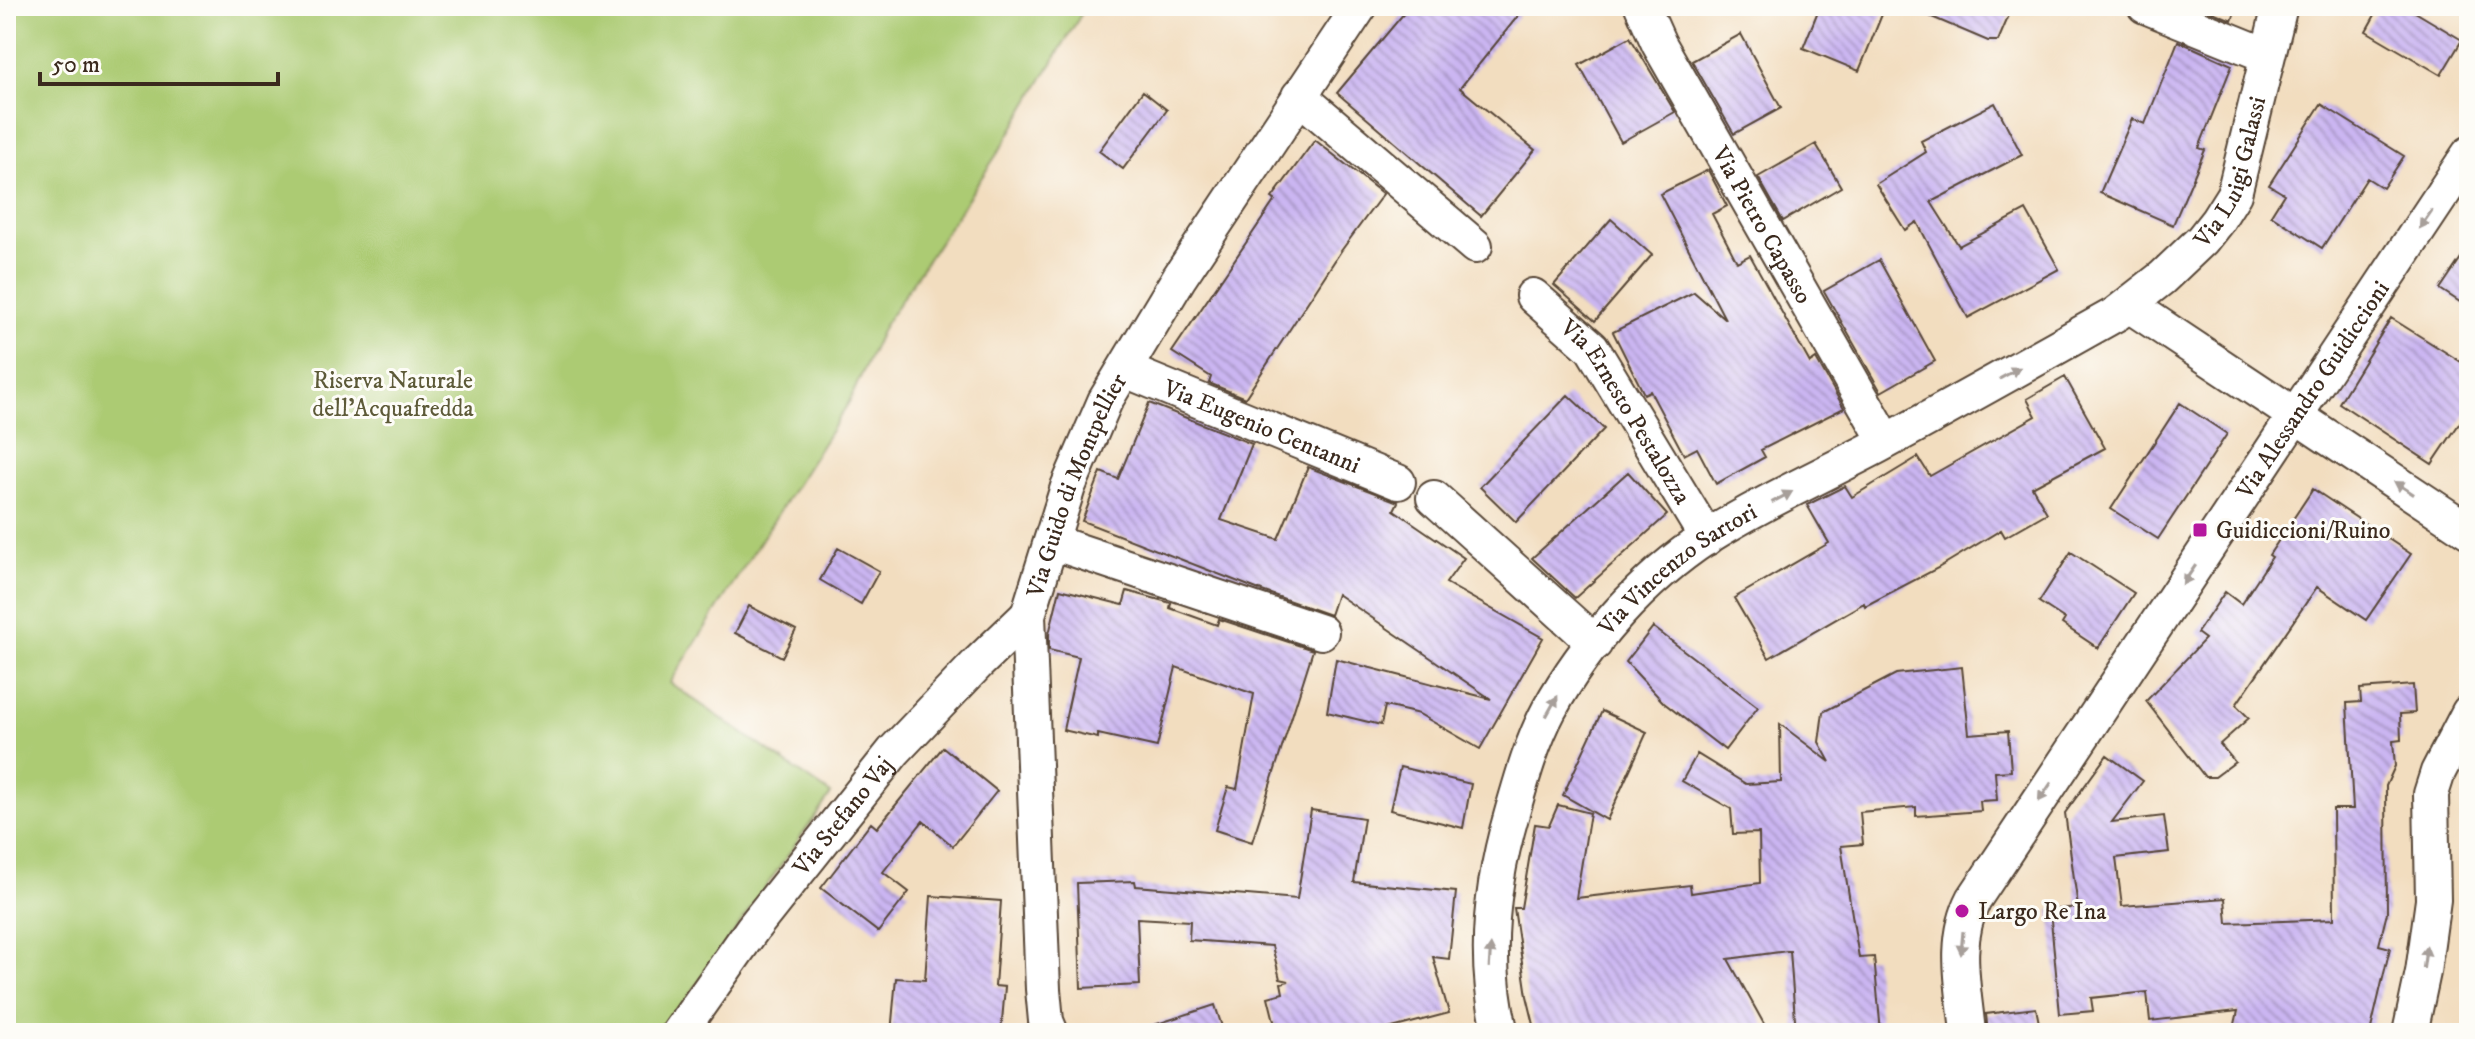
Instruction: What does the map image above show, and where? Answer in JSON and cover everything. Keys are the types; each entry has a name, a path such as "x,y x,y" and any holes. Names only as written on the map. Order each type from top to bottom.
{"street":[{"name":"Via Guido di Montpellier","path":"1051,1033 1046,1021 1043,989 1028,615 1084,447 1105,401 1179,278 1360,6"},
{"name":"Via Pietro Capasso","path":"1642,6 1659,44 1886,441"},
{"path":"2145,6 2266,55"},
{"name":"Via Luigi Galassi","path":"2129,305 2202,240 2234,194 2280,6"},
{"path":"1299,96 1475,246"},
{"name":"Via Alessandro Guidiccioni","path":"1968,1033 1961,943 1968,913 1987,877 2469,154"},
{"name":"Via Ernesto Pestalozza","path":"1533,296 1592,348 1707,538"},
{"path":"2129,305 2469,531"},
{"name":"Via Vincenzo Sartori","path":"1501,1033 1489,957 1496,878 1505,836 1548,712 1595,643 1639,593 1683,554 1707,538 2129,305"},
{"name":"Via Eugenio Centanni","path":"1125,370 1398,482"},
{"path":"1434,498 1595,643"},
{"path":"1052,542 1321,632"},
{"name":"Via Stefano Vaj","path":"679,1033 753,928 894,751 1028,615"},
{"path":"2410,1033 2423,972 2433,900 2431,794 2438,772 2469,712"}],"green space":[{"name":"Riserva Naturale dell'Acquafredda","path":"6,6 1086,6 1003,145 883,327 849,402 670,683 831,794 663,1033 6,1033"}],"building":[{"path":"1410,6 1526,6 1460,88 1535,150 1481,216 1337,93"},
{"path":"1820,6 1868,6 1883,12 1859,71 1803,48"},
{"path":"1906,6 2013,6 1998,41 1988,41"},
{"path":"2198,6 2237,6 2232,20"},
{"path":"2380,6 2405,6 2462,40 2441,75 2366,31"},
{"path":"1741,34 1781,108 1734,134 1692,61"},
{"path":"1630,37 1675,112 1621,142 1579,65"},
{"path":"2178,41 2232,65 2199,148 2205,150 2173,225 2100,193 2132,119 2145,124"},
{"path":"1143,91 1167,110 1123,169 1099,151"},
{"path":"1995,103 2022,155 1931,202 1959,246 2026,210 2059,269 1968,318 1917,222 1905,230 1876,184 1926,152 1921,141"},
{"path":"2321,104 2404,156 2383,188 2367,178 2322,248 2271,215 2284,194 2269,185"},
{"path":"1315,140 1383,194 1341,251 1245,398 1209,383 1211,377 1172,352 1275,200 1272,198"},
{"path":"1816,144 1841,187 1783,221 1758,177"},
{"path":"1708,170 1727,206 1712,214 1737,262 1750,255 1810,363 1816,359 1844,408 1761,450 1765,457 1716,484 1697,448 1684,455 1650,391 1644,394 1613,332 1694,292 1725,319 1660,194"},
{"path":"1611,219 1652,255 1595,321 1554,285"},
{"path":"2469,246 2469,308 2440,289"},
{"path":"1879,260 1935,361 1881,392 1824,291"},
{"path":"2391,318 2469,367 2469,409 2432,464 2339,403"},
{"path":"2065,377 2105,448 2032,487 2047,513 2005,537 2001,530 1938,568 1865,606 1864,603 1769,658 1734,598 1829,543 1807,505 1845,486 1852,497 1918,457 1930,476 2036,416 2027,399"},
{"path":"1568,395 1604,429 1516,522 1480,487"},
{"path":"1149,403 1252,444 1221,520 1278,539 1308,467 1398,502 1394,510 1464,558 1446,583 1543,638 1480,749 1419,714 1385,706 1381,725 1327,712 1336,659 1491,699 1337,594 1330,615 1082,521 1101,472 1118,479"},
{"path":"2180,403 2227,434 2158,539 2111,509"},
{"path":"1628,472 1667,515 1575,598 1532,558"},
{"path":"2313,489 2411,554 2366,620 2317,587 2236,705 2249,718 2220,744 2235,762 2215,777 2205,777 2146,701 2205,639 2197,633 2225,592 2241,604"},
{"path":"838,548 879,571 861,604 820,580"},
{"path":"2071,552 2134,593 2098,648 2062,624 2065,619 2039,602"},
{"path":"1060,589 1123,605 1127,591 1171,603 1170,608 1217,625 1219,619 1313,650 1252,842 1215,830 1228,787 1237,789 1254,694 1176,667 1157,747 1063,730 1079,657 1049,650 1049,634"},
{"path":"749,606 796,630 782,657 735,633"},
{"path":"1653,627 1758,707 1725,750 1664,703 1626,662"},
{"path":"1962,667 1969,734 2008,731 2011,771 1995,772 1997,800 1980,801 1981,811 1916,816 1916,807 1860,812 1863,844 1841,846 1859,958 1874,957 1881,1033 1796,1033 1790,951 1787,951 1728,959 1769,1033 1536,1033 1527,996 1514,908 1521,908 1535,824 1549,826 1558,805 1590,813 1576,898 1690,885 1691,893 1760,883 1759,833 1733,834 1731,809 1682,781 1697,754 1746,784 1781,782 1780,724 1830,762 1819,742 1823,712 1896,674"},
{"path":"2413,685 2415,713 2400,714 2401,740 2393,741 2395,766 2386,786 2387,913 2379,945 2390,948 2370,1033 2233,1033 2238,1011 2150,1021 2147,992 2091,998 2093,1011 2060,1014 2050,910 2078,907 2065,813 2107,755 2143,781 2112,822 2164,816 2169,852 2116,858 2122,906 2225,898 2227,923 2334,919 2333,809 2353,809 2347,703 2361,702 2360,689"},
{"path":"1602,711 1647,732 1607,820 1563,795"},
{"path":"943,747 997,791 953,846 923,821 883,872 909,892 878,932 821,888 871,823 877,828"},
{"path":"1400,767 1471,784 1463,828 1390,810"},
{"path":"1311,810 1364,818 1354,882 1456,892 1449,959 1433,957 1449,1013 1373,1033 1277,1033 1268,997 1283,993 1281,983 1289,981 1280,979 1272,946 1189,940 1190,921 1137,918 1140,985 1081,988 1077,883 1135,881 1136,886 1297,899"},
{"path":"931,896 1001,901 995,986 1005,987 1001,1033 891,1033 896,978 925,980"},
{"path":"1215,1005 1224,1033 1146,1033 1145,1028"},
{"path":"2036,1008 2041,1033 1988,1033 1986,1014"}],"place":[{"name":"Guidiccioni/Ruino","path":"2200,530"},
{"name":"Largo Re Ina","path":"1962,911"}]}
